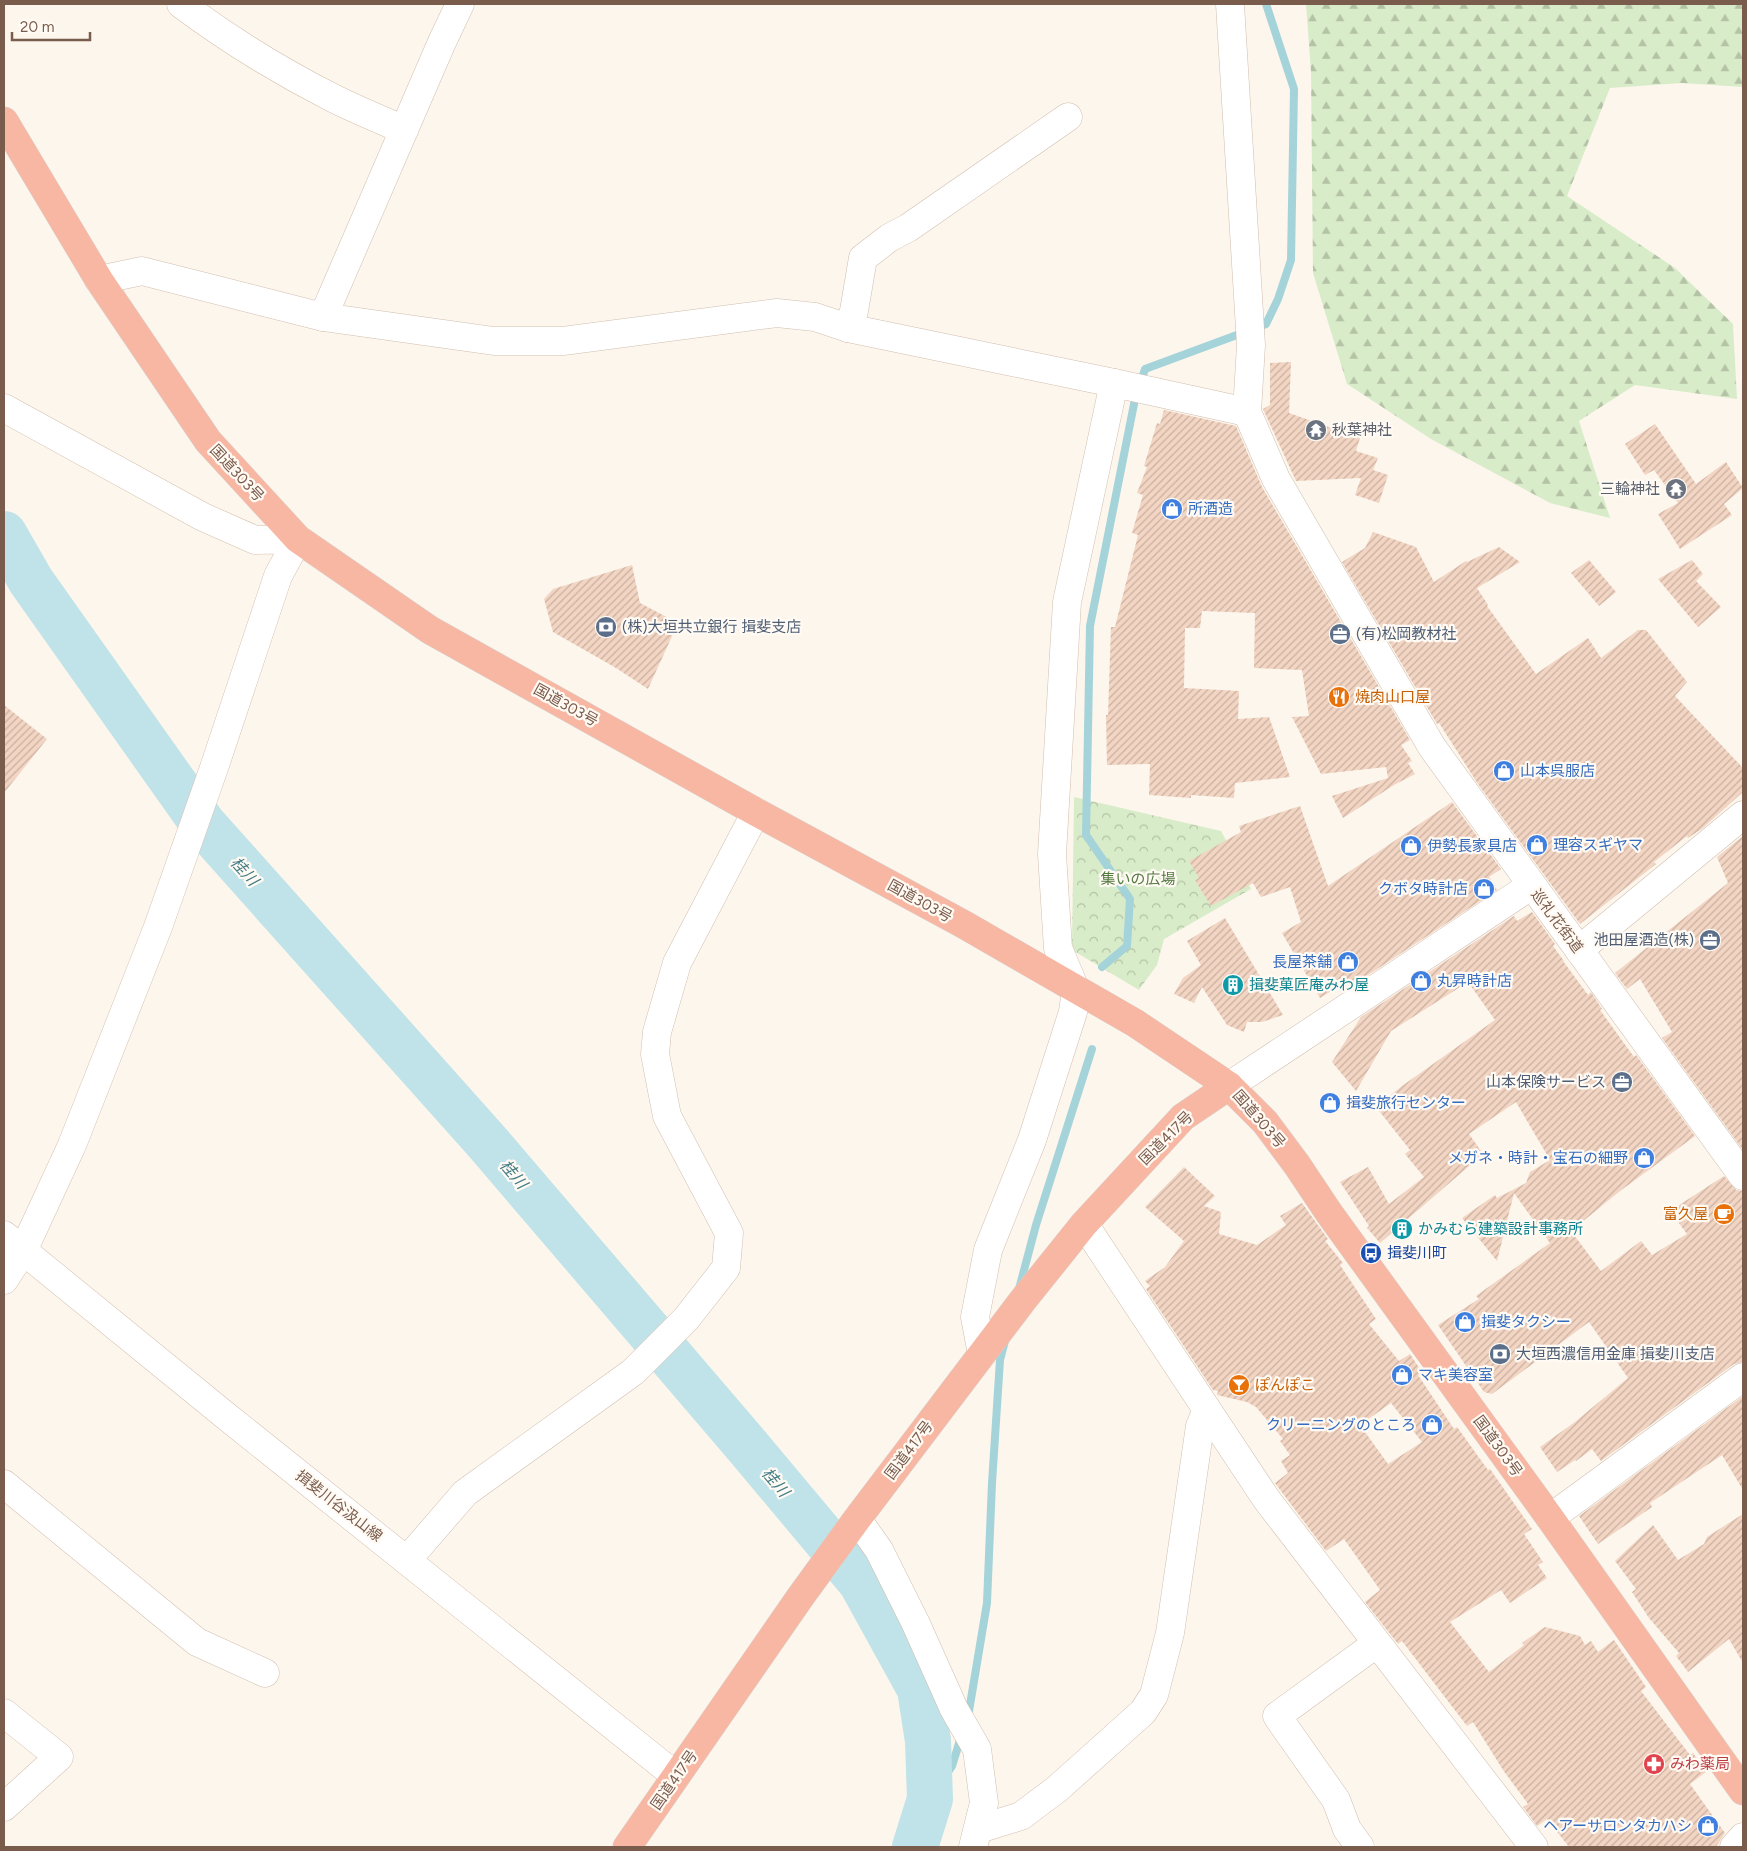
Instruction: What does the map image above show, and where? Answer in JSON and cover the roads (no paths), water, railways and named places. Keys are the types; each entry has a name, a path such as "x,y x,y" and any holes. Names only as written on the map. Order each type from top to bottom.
{"highway":[{"name":"国道303号","path":"4,121 99,280 208,442 298,538 430,630 954,920 1135,1023 1229,1086 1265,1122 1297,1165 1328,1213 1550,1518 1743,1791"},
{"name":"国道417号","path":"627,1847 801,1596 1023,1300 1084,1224 1183,1117 1229,1086"}],"street":[{"path":"180,4 246,49 285,72 331,97 404,130"},
{"path":"323,317 460,4"},
{"path":"1230,4 1251,345 1248,412 1276,479 1432,747 1532,885"},
{"path":"848,328 854,311 863,258 889,238 908,228 1068,117"},
{"path":"99,280 142,271 323,317 494,341 563,341 778,313 815,317 848,328 1248,412"},
{"path":"982,1354 975,1317 988,1250 1032,1140 1073,1012 1076,990 1058,948 1052,854 1068,602 1118,384"},
{"path":"4,408 203,517 255,540 298,538"},
{"path":"4,1280 13,1243 72,1145 158,926 215,765 278,576 298,538"},
{"path":"407,1560 464,1493 633,1372 681,1325 726,1268 729,1233 667,1116 655,1054 657,1032 677,963 756,812"},
{"path":"1579,950 1743,815"},
{"name":"巡礼花街道","path":"1229,1086 1532,885 1743,1176"},
{"path":"1084,1224 1267,1500 1534,1847"},
{"name":"揖斐川谷汲山線","path":"13,1243 218,1410 676,1776"},
{"path":"1550,1518 1743,1377"},
{"path":"976,1838 1021,1816 1057,1789 1143,1712 1154,1695 1170,1633 1200,1426 1207,1410"},
{"path":"4,1484 197,1642 265,1673"},
{"path":"852,1526 879,1550 916,1624 954,1710 977,1749 984,1803 976,1838"},
{"path":"1360,1847 1347,1829 1336,1800 1277,1716 1376,1644"},
{"path":"4,1713 60,1757 4,1807"},
{"path":"1734,1847 1743,1837"}],"waterway":[{"path":"1256,328 1266,324 1278,299 1291,260 1294,89 1266,4"},
{"path":"1102,967 1127,946 1130,899 1086,835 1090,626 1135,399 1145,369 1245,332"},
{"name":"桂川","path":"4,534 31,581 203,824 487,1142 861,1582 920,1689 928,1741 930,1799 915,1847"},
{"path":"1019,1289 1036,1225 1092,1049"},
{"path":"968,1717 987,1603 1000,1360 1005,1341"},
{"path":"930,1799 952,1766 961,1737"}],"place":[{"name":"秋葉神社","path":"1316,430"},
{"name":"三輪神社","path":"1676,489"},
{"name":"所酒造","path":"1172,509"},
{"name":"(株)大垣共立銀行 揖斐支店","path":"606,627"},
{"name":"(有)松岡教材社","path":"1340,634"},
{"name":"焼肉山口屋","path":"1339,697"},
{"name":"山本呉服店","path":"1504,771"},
{"name":"理容スギヤマ","path":"1537,845"},
{"name":"伊勢長家具店","path":"1411,846"},
{"name":"クボタ時計店","path":"1484,889"},
{"name":"池田屋酒造(株)","path":"1710,940"},
{"name":"長屋茶舗","path":"1348,962"},
{"name":"丸昇時計店","path":"1421,981"},
{"name":"揖斐菓匠庵みわ屋","path":"1233,985"},
{"name":"山本保険サービス","path":"1622,1082"},
{"name":"揖斐旅行センター","path":"1330,1103"},
{"name":"メガネ・時計・宝石の細野","path":"1644,1158"},
{"name":"富久屋","path":"1724,1214"},
{"name":"かみむら建築設計事務所","path":"1402,1229"},
{"name":"揖斐川町","path":"1371,1253"},
{"name":"揖斐タクシー","path":"1465,1322"},
{"name":"大垣西濃信用金庫 揖斐川支店","path":"1500,1354"},
{"name":"マキ美容室","path":"1402,1375"},
{"name":"ぽんぽこ","path":"1239,1385"},
{"name":"クリーニングのところ","path":"1432,1425"},
{"name":"みわ薬局","path":"1654,1764"},
{"name":"ヘアーサロンタカハシ","path":"1708,1826"}],"park label":[{"name":"集いの広場","path":"1138,879"}]}
